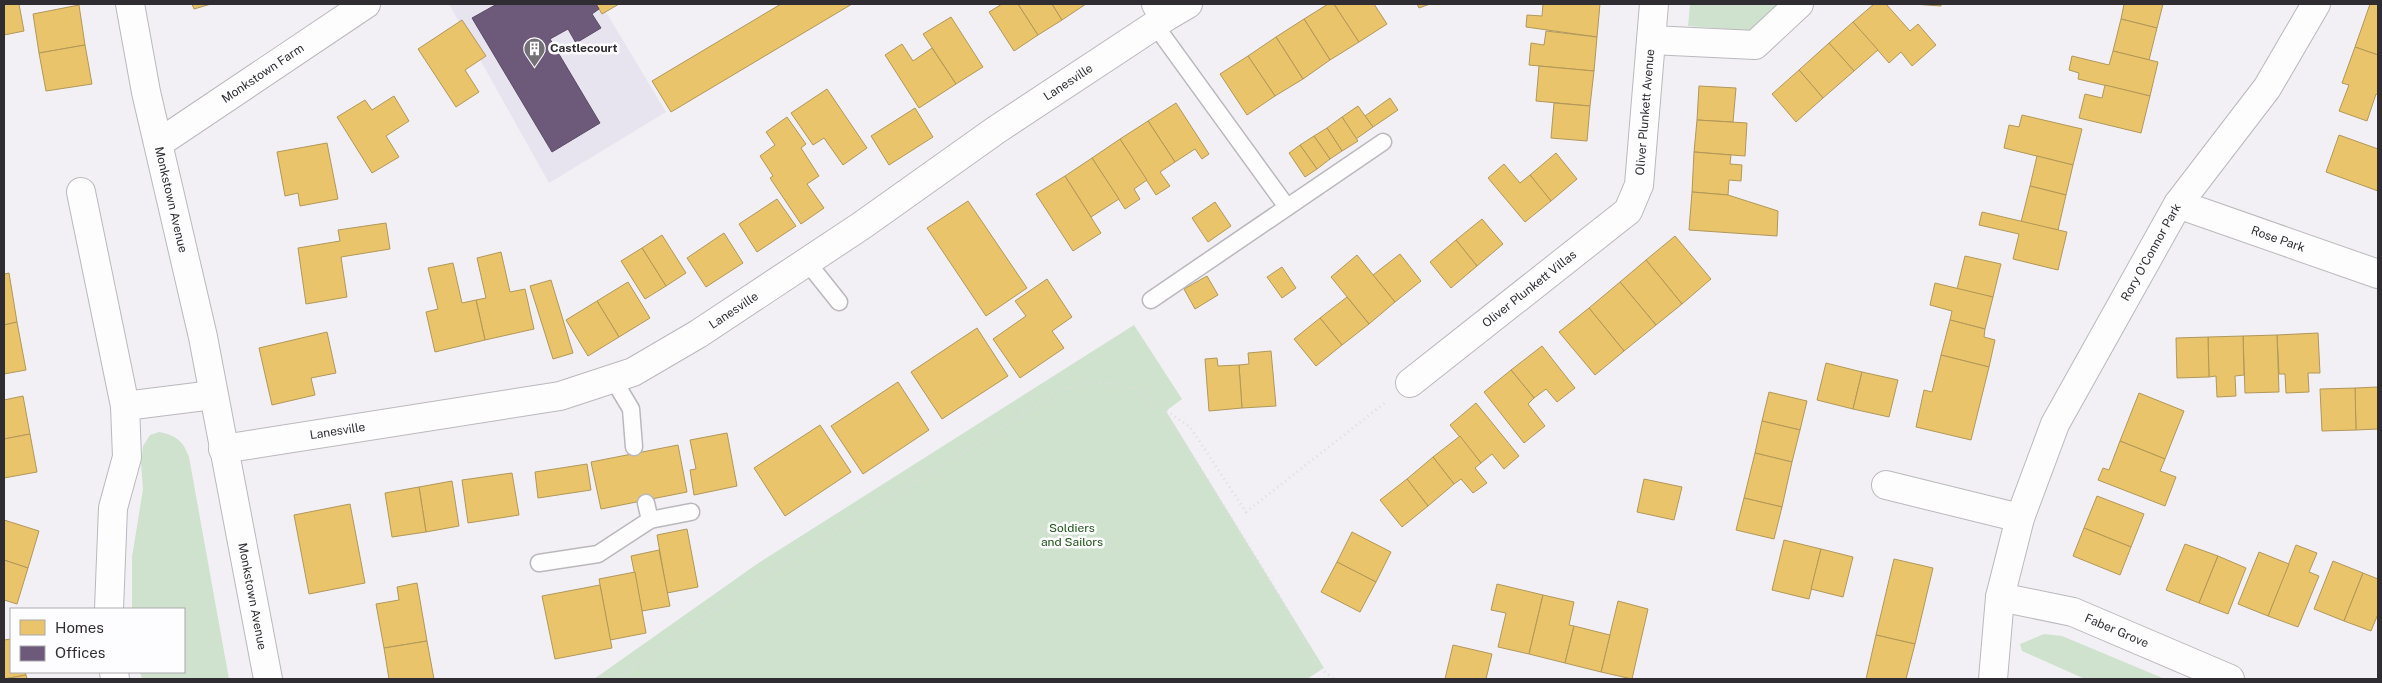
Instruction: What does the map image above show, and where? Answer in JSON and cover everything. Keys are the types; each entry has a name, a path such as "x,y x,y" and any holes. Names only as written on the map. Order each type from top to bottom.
{"street":[{"name":"Monkstown Avenue","path":"130,4 146,92 160,143 203,337 268,679"},
{"name":"Monkstown Farm","path":"160,143 366,4"},
{"name":"Lanesville","path":"223,449 560,396 633,372 698,334 807,262 1158,16 1188,4"},
{"name":"Oliver Plunkett Avenue","path":"1638,185 1654,4"},
{"name":"Oliver Plunkett Avenue","path":"1651,40 1755,45 1799,4"},
{"name":"Rory O'Connor Park","path":"1993,679 2000,597 2020,518 2055,424 2178,204 2267,88 2316,4"},
{"name":"Oliver Plunkett Villas","path":"1410,383 1628,210 1638,185"},
{"path":"81,192 125,406 127,457 113,508 109,608"},
{"name":"Rose Park","path":"2178,204 2378,274"},
{"path":"125,406 213,395"},
{"path":"1886,485 2020,518"},
{"name":"Faber Grove","path":"2000,597 2073,612 2230,679"}],"lane":[{"path":"1158,16 1287,207"},
{"path":"1151,300 1383,142"},
{"path":"807,262 839,302"},
{"path":"612,379 632,409 634,448"},
{"path":"646,503 650,520"},
{"path":"539,562 598,554 650,520 691,512"}],"path":[{"path":"617,679 642,659 780,563 975,445 1060,390 1088,380 1120,384 1151,398 1197,434 1246,512 1410,383"},
{"path":"1163,409 1271,582 1320,668 1334,679"}],"shaded area":[{"path":"449,4 601,4 666,112 549,183"}],"green space":[{"path":"1690,4 1780,4 1751,31 1688,26"},
{"name":"Soldiers and Sailors","path":"1134,325 1182,399 1166,411 1324,668 1307,679 594,679 757,564"},
{"path":"159,432 178,439 189,457 229,679 142,679 140,673 185,673 185,608 132,608 132,557 143,489 141,463 143,446 150,435"},
{"path":"2044,634 2062,636 2165,679 2085,679 2022,651 2020,644"}],"building: Homes":[{"path":"4,4 19,4 24,31 4,35"},
{"path":"192,4 211,4 194,9"},
{"path":"596,4 619,4 602,14"},
{"path":"781,4 852,4 671,112 652,81"},
{"path":"1002,4 1018,4 1038,35 1014,51 989,12"},
{"path":"1018,4 1052,4 1062,20 1038,35"},
{"path":"1052,4 1086,4 1062,20"},
{"path":"1328,4 1334,4 1359,42 1330,60 1304,19"},
{"path":"1334,4 1374,4 1387,24 1359,42"},
{"path":"1417,4 1430,4 1419,8"},
{"path":"1543,4 1600,4 1597,37 1526,27 1527,15 1542,16"},
{"path":"1874,4 1886,4 1910,31 1918,24 1936,45 1912,66 1901,52 1889,63 1853,22"},
{"path":"1913,4 1941,4 1941,6"},
{"path":"2124,4 2163,4 2157,28 2121,19"},
{"path":"2370,4 2378,4 2378,55 2355,47"},
{"path":"79,5 85,45 39,53 33,14"},
{"path":"951,17 983,67 956,84 923,34"},
{"path":"1304,19 1330,60 1303,79 1276,37"},
{"path":"2121,19 2157,28 2149,60 2113,51"},
{"path":"462,20 486,56 465,70 479,92 456,107 418,49"},
{"path":"1853,22 1878,50 1854,71 1829,43"},
{"path":"1546,31 1597,37 1594,71 1529,65 1531,43 1544,45"},
{"path":"1276,37 1303,79 1275,96 1248,56"},
{"path":"1829,43 1854,71 1823,98 1799,70"},
{"path":"902,44 913,61 932,48 956,84 919,108 885,55"},
{"path":"85,45 92,84 46,91 39,53"},
{"path":"2355,47 2378,55 2378,95 2376,94 2367,121 2339,111 2349,85 2342,83"},
{"path":"2113,51 2158,62 2150,96 2078,79 2079,73 2069,70 2072,56 2109,65"},
{"path":"1248,56 1275,96 1247,115 1220,74"},
{"path":"1539,66 1594,71 1590,106 1536,101"},
{"path":"1799,70 1823,98 1796,122 1772,94"},
{"path":"2105,85 2150,96 2141,133 2079,118 2085,94 2102,98"},
{"path":"1699,86 1736,88 1733,122 1697,120"},
{"path":"827,89 867,148 843,165 824,138 813,145 791,113"},
{"path":"394,96 409,121 386,136 399,157 372,173 337,117 365,100 372,110"},
{"path":"1390,98 1398,110 1373,127 1365,116"},
{"path":"1176,103 1209,154 1202,159 1195,149 1175,162 1148,121"},
{"path":"1554,103 1590,106 1587,141 1551,138"},
{"path":"1358,106 1373,127 1356,139 1342,117"},
{"path":"915,108 933,137 889,165 871,136"},
{"path":"2022,115 2082,129 2073,165 2004,148 2009,125 2019,127"},
{"path":"787,117 806,144 801,148 819,176 807,184 824,208 801,224 770,178 773,176 760,156 775,145 766,132"},
{"path":"1342,117 1358,141 1342,151 1327,128"},
{"path":"1697,120 1747,123 1745,156 1694,152"},
{"path":"1148,121 1175,162 1160,172 1170,186 1156,195 1120,139"},
{"path":"1327,128 1342,151 1330,159 1314,136"},
{"path":"2339,135 2378,149 2378,191 2326,172"},
{"path":"1314,136 1330,159 1317,169 1300,145"},
{"path":"1120,139 1147,180 1134,189 1140,199 1125,209 1092,158"},
{"path":"327,143 338,199 300,206 298,193 285,196 277,152"},
{"path":"1300,145 1317,169 1305,177 1289,153"},
{"path":"1694,152 1731,155 1730,164 1742,165 1741,181 1729,180 1728,195 1692,192"},
{"path":"1556,153 1577,179 1551,201 1530,175"},
{"path":"2037,156 2073,165 2066,195 2030,186"},
{"path":"1092,158 1119,199 1091,217 1065,176"},
{"path":"1504,164 1520,183 1530,175 1551,201 1525,222 1488,178"},
{"path":"1065,176 1101,233 1073,251 1036,194"},
{"path":"2030,186 2066,195 2058,230 2021,222"},
{"path":"1692,192 1728,195 1778,211 1777,236 1689,230"},
{"path":"777,199 796,226 757,252 739,224"},
{"path":"968,201 1027,288 986,316 927,228"},
{"path":"1215,202 1231,226 1208,242 1192,218"},
{"path":"1982,212 2067,232 2058,270 2013,259 2019,234 1979,225"},
{"path":"1482,219 1503,244 1477,266 1456,240"},
{"path":"386,223 390,249 341,257 347,297 306,304 298,248 340,241 338,230"},
{"path":"724,233 743,263 706,287 687,258"},
{"path":"662,235 686,273 666,286 642,248"},
{"path":"1675,236 1711,279 1682,304 1646,260"},
{"path":"1456,240 1477,266 1451,288 1430,262"},
{"path":"642,248 666,286 645,299 621,261"},
{"path":"501,252 510,292 525,289 534,329 485,340 476,300 486,298 477,258"},
{"path":"1400,254 1421,281 1395,302 1373,275"},
{"path":"1357,255 1395,302 1369,324 1331,277"},
{"path":"1965,256 2001,264 1993,297 1957,289"},
{"path":"1646,260 1682,304 1656,325 1620,282"},
{"path":"453,263 462,303 476,300 485,340 435,352 426,312 438,309 428,268"},
{"path":"1282,267 1296,288 1282,298 1267,277"},
{"path":"9,273 17,322 4,325 4,274"},
{"path":"1207,276 1218,295 1195,309 1184,289"},
{"path":"1047,279 1072,317 1052,331 1064,348 1020,378 993,339 1026,316 1015,301"},
{"path":"551,280 573,353 553,359 530,286"},
{"path":"628,282 650,318 619,337 597,301"},
{"path":"1620,282 1656,325 1624,351 1589,308"},
{"path":"1935,283 1993,297 1985,329 1950,320 1952,311 1930,305"},
{"path":"1347,297 1369,324 1342,345 1320,318"},
{"path":"597,301 619,337 588,356 566,320"},
{"path":"1589,308 1624,351 1595,375 1559,332"},
{"path":"1320,318 1342,345 1316,366 1294,339"},
{"path":"1950,320 1985,329 1984,337 1995,340 1989,367 1941,355"},
{"path":"17,322 26,370 4,374 4,325"},
{"path":"977,328 1008,376 942,419 911,372"},
{"path":"327,332 336,373 311,378 315,395 272,405 259,348"},
{"path":"2318,333 2320,373 2308,373 2309,392 2286,393 2285,374 2279,374 2277,335"},
{"path":"2277,335 2279,392 2245,393 2243,336"},
{"path":"2243,336 2244,375 2235,376 2236,396 2217,397 2216,376 2209,377 2208,337"},
{"path":"2208,337 2209,377 2177,378 2176,338"},
{"path":"1542,346 1575,388 1557,402 1546,389 1534,398 1511,370"},
{"path":"1271,351 1276,406 1242,408 1239,365 1249,364 1248,353"},
{"path":"1941,355 1989,367 1971,440 1916,427 1924,390 1932,392"},
{"path":"1217,358 1218,366 1239,365 1242,408 1209,411 1205,359"},
{"path":"1826,363 1862,372 1853,409 1817,400"},
{"path":"1511,370 1534,398 1528,404 1545,426 1524,443 1484,392"},
{"path":"1862,372 1898,380 1889,417 1853,409"},
{"path":"898,382 929,430 863,474 831,426"},
{"path":"2378,387 2378,429 2356,430 2355,388"},
{"path":"2355,388 2356,430 2322,431 2320,389"},
{"path":"1769,392 1807,401 1800,430 1762,421"},
{"path":"2139,393 2184,411 2165,459 2120,441"},
{"path":"23,396 30,434 4,439 4,400"},
{"path":"1476,403 1519,456 1504,469 1492,454 1481,463 1450,425"},
{"path":"1762,421 1800,430 1792,462 1755,453"},
{"path":"820,425 851,472 785,516 754,468"},
{"path":"727,433 737,486 694,495 690,470 696,469 690,440"},
{"path":"30,434 37,472 4,478 4,439"},
{"path":"1460,436 1481,463 1475,468 1487,483 1473,493 1461,479 1454,484 1433,457"},
{"path":"2120,441 2165,459 2160,471 2176,477 2165,506 2098,480 2103,468 2109,470"},
{"path":"678,445 687,492 601,509 591,462"},
{"path":"1755,453 1792,462 1782,507 1744,498"},
{"path":"1433,457 1454,484 1428,506 1407,479"},
{"path":"587,464 591,490 538,498 535,472"},
{"path":"512,473 519,515 468,523 462,480"},
{"path":"1407,479 1428,506 1402,527 1380,500"},
{"path":"1644,479 1682,487 1674,520 1637,512"},
{"path":"452,481 459,526 426,532 419,487"},
{"path":"419,487 426,532 392,537 385,493"},
{"path":"2097,496 2144,514 2131,547 2084,528"},
{"path":"1744,498 1782,507 1774,539 1736,530"},
{"path":"350,504 365,583 309,594 294,515"},
{"path":"4,520 39,531 28,568 4,560"},
{"path":"2084,528 2131,547 2120,575 2073,556"},
{"path":"687,529 698,587 667,593 657,535"},
{"path":"1352,532 1391,552 1376,582 1337,562"},
{"path":"1784,540 1821,549 1809,599 1772,590"},
{"path":"2185,544 2218,556 2199,603 2166,590"},
{"path":"2296,545 2317,553 2309,572 2319,576 2298,627 2268,616"},
{"path":"1821,549 1853,557 1843,597 1811,589"},
{"path":"659,550 670,606 642,611 631,556"},
{"path":"2259,552 2289,564 2268,616 2238,604"},
{"path":"2218,556 2246,568 2228,614 2199,603"},
{"path":"1894,559 1933,568 1915,644 1876,635"},
{"path":"4,560 28,568 17,604 4,600"},
{"path":"2333,561 2363,573 2344,621 2314,609"},
{"path":"1337,562 1376,582 1360,612 1321,592"},
{"path":"635,572 646,633 610,640 599,579"},
{"path":"2363,573 2378,579 2378,614 2371,631 2344,621"},
{"path":"417,583 427,641 384,648 376,604 399,600 397,587"},
{"path":"1497,584 1543,595 1529,654 1498,647 1506,613 1491,610"},
{"path":"600,585 612,648 555,659 542,596"},
{"path":"1543,595 1574,602 1569,625 1574,626 1565,663 1529,654"},
{"path":"1618,601 1648,609 1632,679 1601,672"},
{"path":"1574,626 1610,635 1601,672 1565,663"},
{"path":"1876,635 1915,644 1906,679 1866,679"},
{"path":"10,639 10,673 25,673 26,675 4,679 4,640"},
{"path":"427,641 434,679 389,679 384,648"},
{"path":"1453,645 1492,654 1486,679 1445,679"},
{"path":"26,675 27,679 4,679"}],"building: Offices":[{"name":"Castlecourt","path":"497,4 596,4 599,9 592,14 601,28 576,43 568,29 550,39 600,123 552,152 472,18"}],"place":[{"name":"Castlecourt","path":"534,67"}]}
